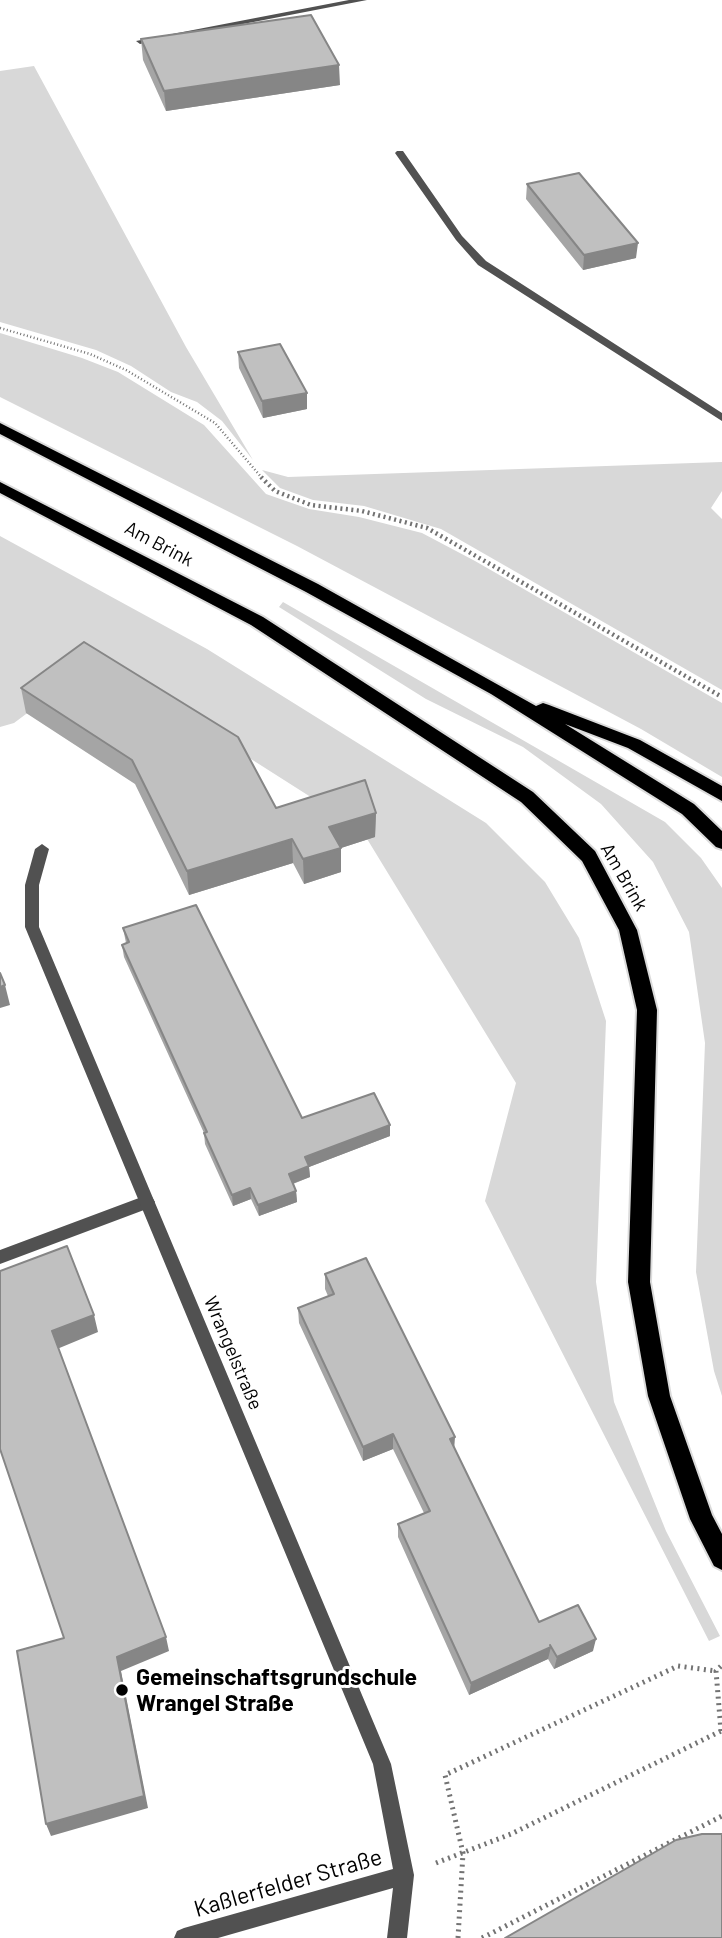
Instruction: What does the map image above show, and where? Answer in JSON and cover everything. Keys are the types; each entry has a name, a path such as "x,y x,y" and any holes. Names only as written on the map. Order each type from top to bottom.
{"highway":[{"name":"Am Brink","path":"0,428 312,588 497,690 688,810 722,842"},
{"name":"Am Brink","path":"0,487 257,621 527,796 589,856 628,930 647,1010 639,1282 659,1396 702,1519 722,1558"},
{"path":"497,690 634,744 722,794"}],"street":[{"path":"140,41 340,2 363,0"},
{"path":"400,153 459,238 482,263 722,418"},
{"name":"Wrangelstraße","path":"42,849 32,885 32,927 382,1765 404,1875 397,1938"},
{"path":"0,1257 147,1202"},
{"name":"Kaßlerfelder Straße","path":"184,1938 404,1875"}],"path":[{"path":"0,328 90,354 126,370 188,406 215,423 247,463 275,491 311,505 362,511 427,528 722,697"},
{"path":"716,1671 722,1665"},
{"path":"457,1938 463,1853 445,1775 678,1666 716,1671"},
{"path":"404,1875 511,1834 722,1731 716,1671"},
{"path":"482,1938 722,1816"}],"shaded area":[{"path":"34,66 186,347 253,460 222,421 197,402 171,392 131,366 96,350 0,322 0,71"},
{"path":"0,333 118,372 204,425 266,494 309,509 359,517 422,533 722,703 722,777 641,729 297,546 0,397"},
{"path":"722,462 722,491 711,508 722,519 722,690 441,529 364,506 313,500 280,488 262,470 288,477"},
{"path":"0,536 207,649 486,823 545,882 579,938 606,1021 596,1282 614,1402 666,1531 720,1636 709,1641 485,1201 516,1083 361,829 97,661 14,723 0,727"},
{"path":"283,602 665,822 701,858 722,888 722,1396 714,1371 696,1272 705,1043 689,932 653,862 601,804 523,747 426,699 279,607"}],"building":[{"path":"311,15 339,65 164,91 141,39"},
{"path":"579,173 638,243 584,255 527,184"},
{"path":"280,344 307,393 262,401 238,352"},
{"path":"84,642 238,737 276,808 365,780 376,813 329,827 341,848 303,859 292,839 187,871 132,760 21,688"},
{"path":"196,905 302,1118 374,1093 390,1125 305,1157 309,1166 289,1174 296,1191 258,1205 250,1188 232,1195 204,1133 207,1132 122,945 129,942 123,928"},
{"path":"0,973 5,985 0,987"},
{"path":"67,1246 94,1315 52,1331 166,1637 117,1657 144,1796 46,1824 17,1651 64,1638 0,1449 0,1271"},
{"path":"366,1258 455,1437 450,1439 539,1622 578,1605 596,1639 557,1657 550,1645 551,1647 471,1683 398,1524 430,1511 393,1434 363,1447 298,1308 334,1294 325,1274"},
{"path":"702,1834 722,1834 722,1938 505,1938 676,1840"}],"place":[{"name":"Gemeinschaftsgrundschule Wrangel Straße","path":"122,1690"}]}
